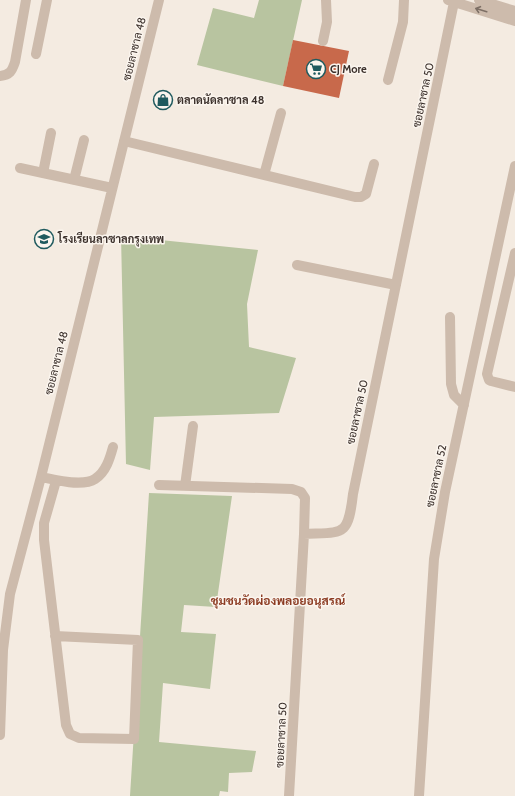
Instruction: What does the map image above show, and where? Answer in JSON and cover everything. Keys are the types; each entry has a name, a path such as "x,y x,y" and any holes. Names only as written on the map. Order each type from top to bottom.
{"street":[{"path":"0,76 7,75 12,71 15,62 26,0"},
{"path":"36,54 47,0"},
{"name":"ซอยลาซาล 48","path":"0,735 3,650 10,594 159,0"},
{"path":"323,41 327,22 326,0"},
{"path":"388,80 403,22 404,0"},
{"path":"479,0 515,12"},
{"path":"451,1 515,21"},
{"name":"ซอยลาซาล 50","path":"290,796 304,534 338,532 347,524 396,284 451,1"},
{"path":"264,176 281,113"},
{"path":"43,173 51,133"},
{"path":"74,180 84,140"},
{"path":"124,141 348,196 361,197 366,194 374,164"},
{"name":"ซอยลาซาล 52","path":"418,796 434,559 445,492 515,166"},
{"path":"20,168 112,188"},
{"path":"515,253 487,374 488,380 515,387"},
{"path":"297,266 396,284"},
{"path":"450,317 451,384 454,395 464,405"},
{"path":"186,486 193,426"},
{"path":"40,477 56,481 80,482 95,479 104,470 113,447"},
{"path":"55,636 138,640 134,739 79,738 70,734 66,725 55,636 44,540 44,523 56,481"},
{"path":"159,485 292,489 301,492 305,498 304,534"}],"green space":[{"path":"259,0 302,0 283,86 197,65 213,8 254,18"},
{"path":"121,236 258,250 247,304 249,347 296,358 279,413 154,417 150,470 126,464"},
{"path":"149,493 232,496 216,607 184,605 181,632 216,634 210,689 163,683 159,742 256,751 252,772 229,773 228,792 220,791 219,796 130,796"}],"building":[{"name":"CJ More","path":"293,40 349,51 339,98 283,86"}],"place":[{"name":"CJ More","path":"316,69"},
{"name":"ตลาดนัดลาซาล 48","path":"163,100"},
{"name":"โรงเรียนลาซาลกรุงเทพ","path":"44,239"}],"district":[{"name":"ชุมชนวัดผ่องพลอยอนุสรณ์","path":"278,600"}]}
